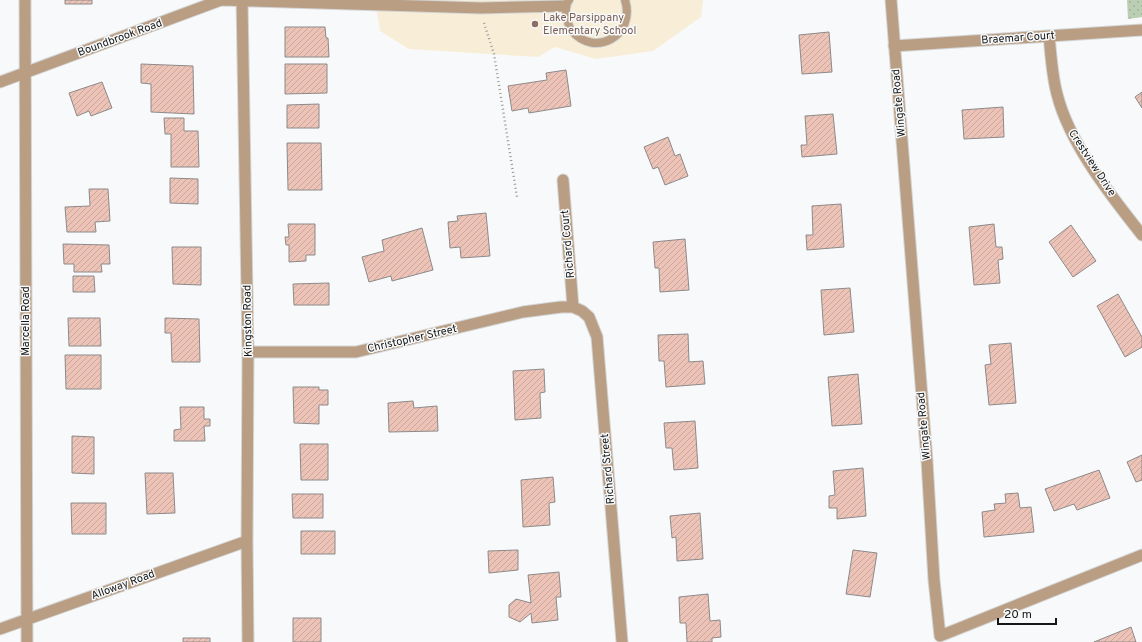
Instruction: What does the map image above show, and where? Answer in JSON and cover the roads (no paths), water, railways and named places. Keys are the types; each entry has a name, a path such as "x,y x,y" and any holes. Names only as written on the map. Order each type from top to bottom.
{"street":[{"name":"Marcella Road","path":"25,0 27,642"},
{"name":"Boundbrook Road","path":"0,82 221,0 399,3 481,8 567,3"},
{"name":"Wingate Road","path":"891,0 927,461 934,580 940,636 1142,555"},
{"name":"Kingston Road","path":"242,1 248,352 248,642"},
{"name":"Braemar Court","path":"894,46 1142,30"},
{"name":"Crestview Drive","path":"1049,36 1057,94 1070,131 1089,161 1142,235"},
{"name":"Richard Court","path":"563,180 573,307"},
{"name":"Christopher Street","path":"248,352 356,352 523,312 573,307"},
{"name":"Richard Street","path":"573,307 582,311 589,317 597,337 622,642"},
{"name":"Alloway Road","path":"0,629 247,541"}],"lane":[{"path":"567,3 570,29 584,41 601,44 618,35 625,26 628,10 625,0"}],"place":[{"name":"Lake Parsippany Elementary School","path":"535,24"}]}
